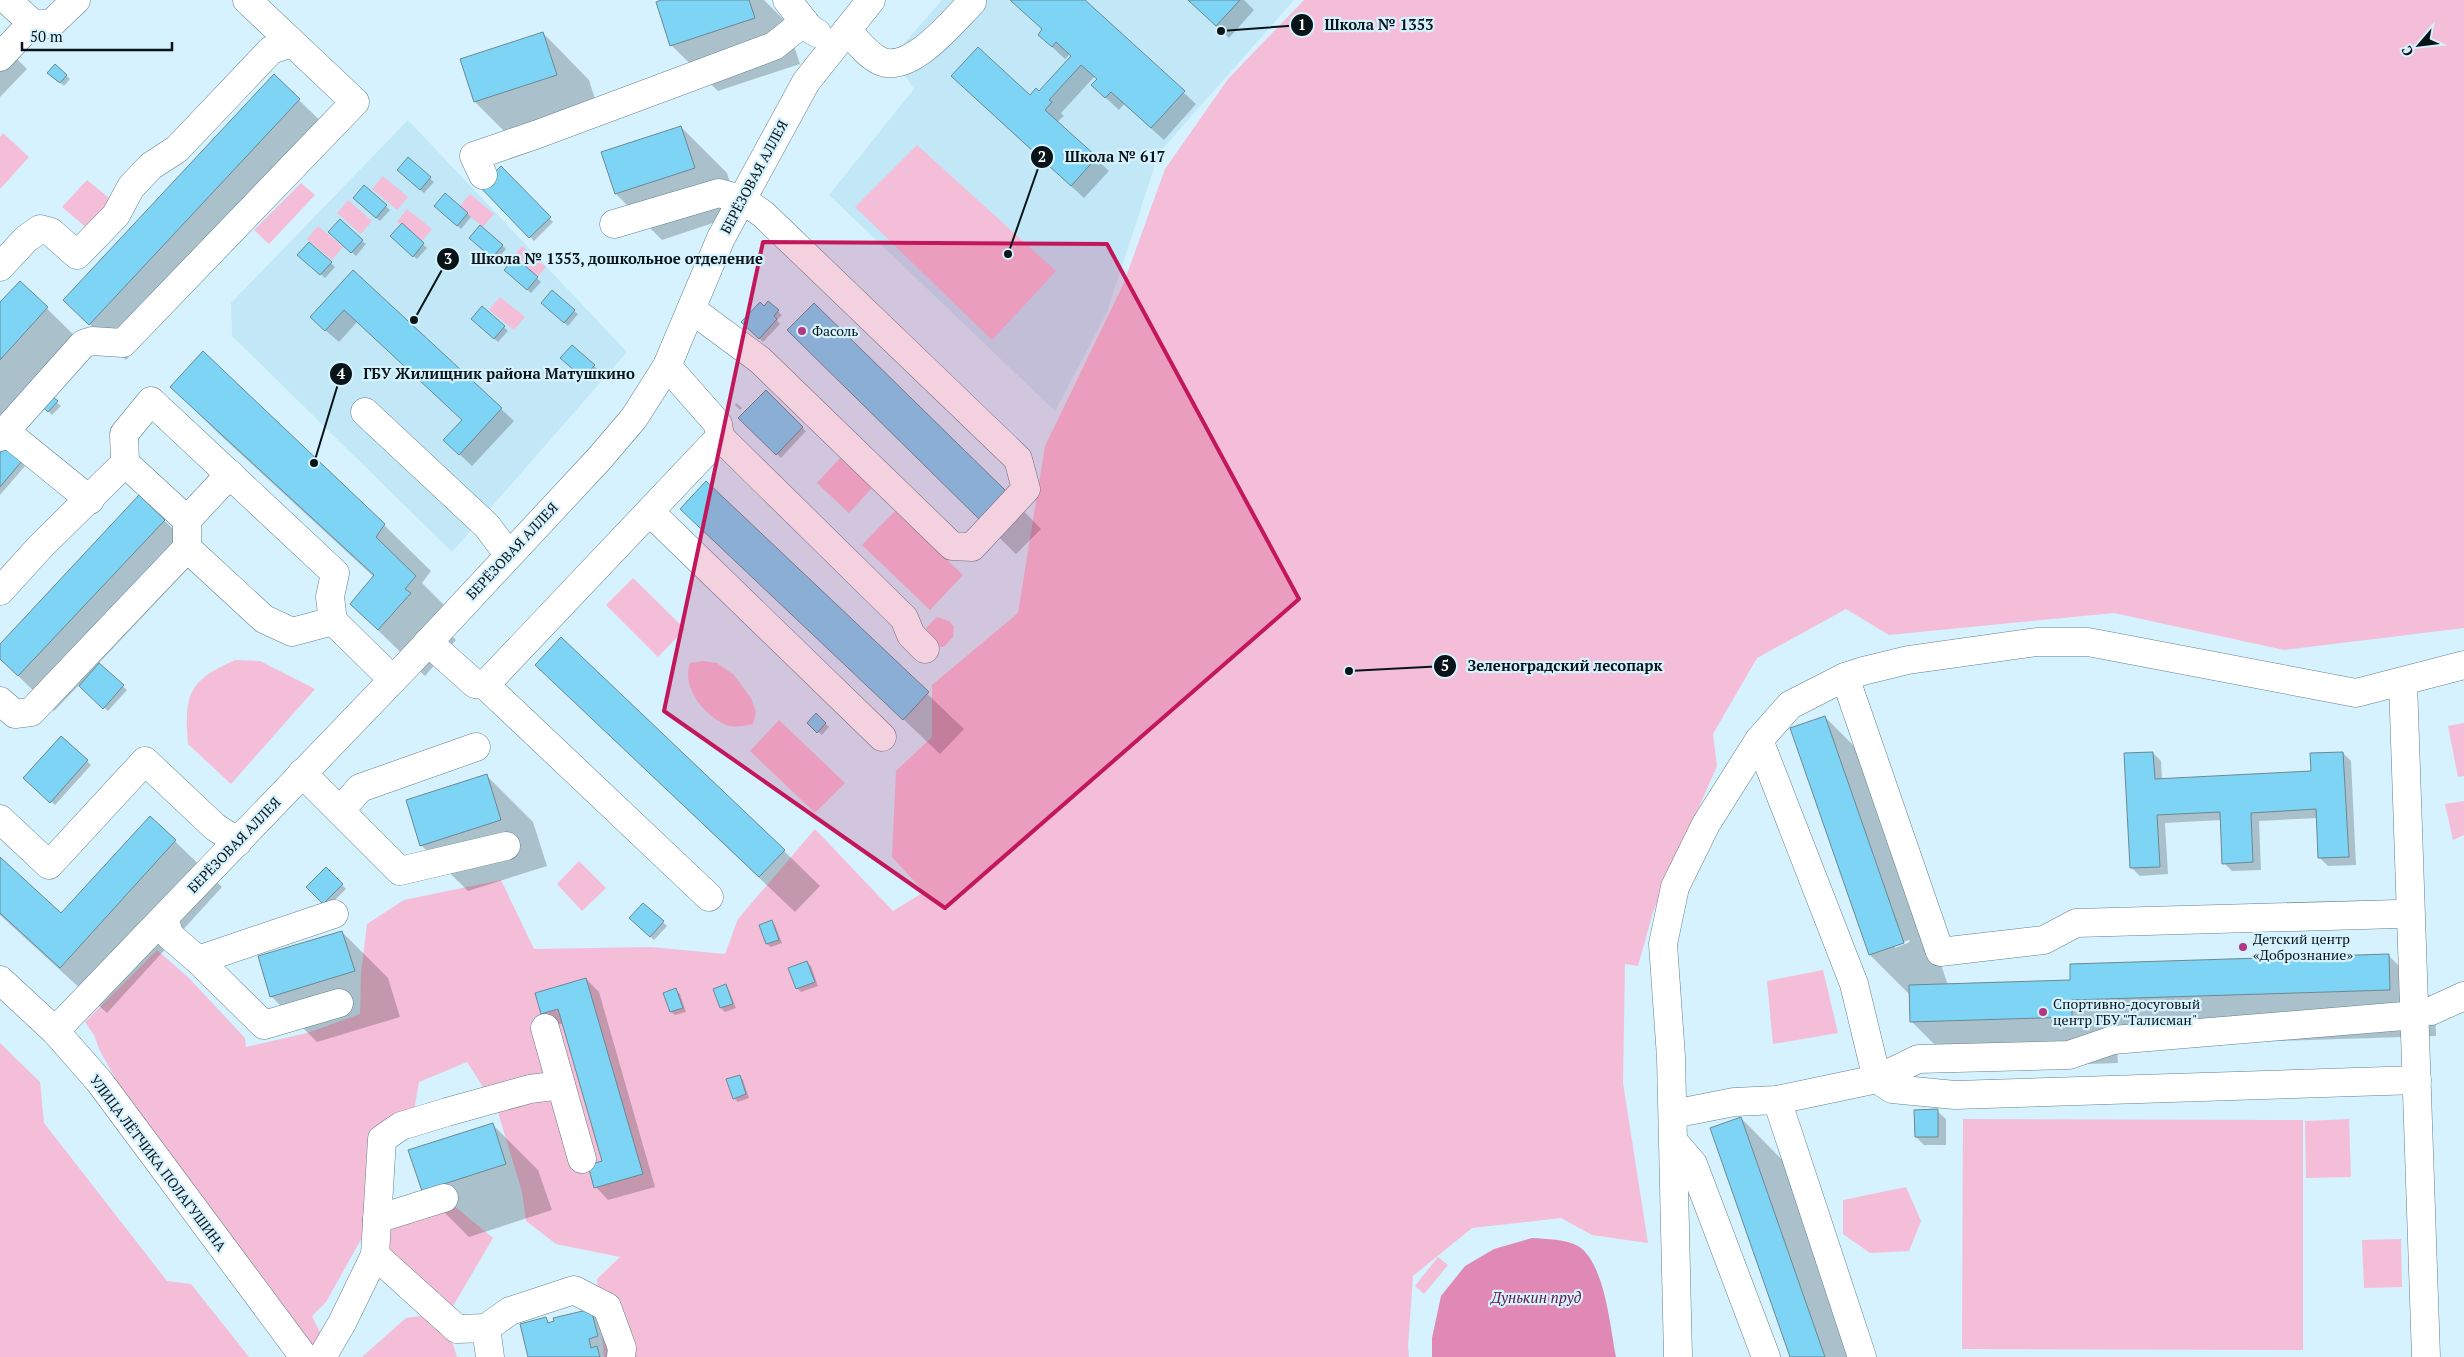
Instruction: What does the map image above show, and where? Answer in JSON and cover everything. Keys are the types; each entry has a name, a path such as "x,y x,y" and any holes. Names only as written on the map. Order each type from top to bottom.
{"street":[{"path":"7,0 32,23 51,24 76,0"},
{"path":"90,500 3,434 83,344 92,340 123,343 355,102 247,0"},
{"path":"787,0 810,29 841,37 881,62 896,64 922,51 972,2"},
{"name":"БЕРЁЗОВАЯ АЛЛЕЯ","path":"55,1031 428,642 508,554 599,459 634,418 667,366 741,199 806,82 871,0"},
{"path":"483,175 474,156 774,46 804,22"},
{"path":"0,58 32,23"},
{"path":"0,266 26,239 40,229 51,232 76,255 116,215 131,187 151,166 177,149 271,50 292,43"},
{"path":"614,224 719,193 741,199 764,214 1018,459 1026,489 972,547 952,546 760,360 691,309"},
{"path":"667,366 718,424 720,437 904,618 911,635 925,649"},
{"path":"0,591 40,547 90,500 125,463 124,434 151,402 336,573 330,597 333,621 392,679"},
{"path":"365,412 487,526 508,554"},
{"path":"485,685 720,437"},
{"path":"125,463 187,520"},
{"path":"0,701 15,714 31,712 187,548 187,520 230,474"},
{"path":"650,512 882,737"},
{"path":"187,548 264,619 292,632 333,621"},
{"path":"428,642 475,684 485,685 709,897"},
{"path":"1678,1357 1671,1058 1663,944 1675,887 1706,824 1759,740 1790,705 1845,677 1908,660 2037,642 2088,642 2356,693 2464,665"},
{"path":"1845,677 1940,952 2044,940 2076,923 2398,914"},
{"path":"2403,682 2426,1357"},
{"path":"1759,740 1854,984 1877,1079 1892,1089 1955,1094 2417,1080"},
{"path":"341,810 360,788 476,748"},
{"path":"0,819 49,865 145,761 214,827 238,842"},
{"path":"302,773 400,871 506,846"},
{"path":"198,960 334,914"},
{"path":"164,919 170,936 198,960 264,1025 338,1003"},
{"name":"УЛИЦА ЛЁТЧИКА ПОЛАГУШИНА","path":"0,980 55,1031 98,1082 304,1357"},
{"path":"2431,1010 2464,996"},
{"path":"1673,1114 1734,1102 1777,1100 1877,1079 1918,1059 2069,1055 2113,1040 2404,1016"},
{"path":"545,1028 582,1159"},
{"path":"322,1357 342,1323 375,1255 382,1139 401,1126 530,1089 561,1085"},
{"path":"1777,1100 1862,1357"},
{"path":"1674,1142 1693,1164 1766,1357"},
{"path":"377,1219 444,1198"},
{"path":"375,1255 456,1329 486,1328 510,1311 574,1290 607,1307 622,1348 621,1357"},
{"path":"486,1328 490,1357"}],"highlighted area":[{"path":"763,242 1107,244 1299,599 945,908 664,711"}],"shaded area":[{"path":"942,0 1294,0 1159,153 1107,312 1055,411 829,195 914,89 892,57"},
{"path":"1304,0 2464,0 2464,628 2284,650 2114,613 1889,635 1846,609 1757,658 1713,734 1717,766 1653,912 1638,966 1625,964 1623,1083 1648,1243 1592,1235 1561,1218 1472,1228 1413,1276 1409,1357 604,1357 597,1279 620,1257 556,1244 526,1221 522,1192 497,1109 467,1062 419,1082 411,1127 381,1139 372,1189 424,1220 453,1205 493,1238 450,1311 363,1236 326,1302 312,1316 332,1357 315,1357 151,1141 100,1051 94,1035 85,1022 157,950 189,978 245,1038 246,1047 307,1033 360,1014 361,973 367,924 404,900 501,880 534,949 651,947 725,954 738,919 815,829 893,911 924,892 892,857 896,771 932,737 932,685 1018,613 1045,446 1123,285 1165,169 1228,79"},
{"path":"408,120 627,352 452,552 232,336 231,303"},
{"path":"3,133 29,157 0,189 0,137"},
{"path":"917,145 1056,271 992,340 855,207"},
{"path":"383,176 408,197 397,210 372,189"},
{"path":"87,180 114,202 88,229 62,207"},
{"path":"301,183 315,195 269,244 254,230"},
{"path":"470,194 494,214 483,227 459,207"},
{"path":"348,200 372,221 361,234 337,213"},
{"path":"407,209 432,229 421,242 397,222"},
{"path":"318,226 343,247 332,260 307,239"},
{"path":"522,246 546,267 535,280 511,259"},
{"path":"500,297 525,317 514,330 489,310"},
{"path":"840,458 872,488 849,513 817,483"},
{"path":"895,511 963,575 930,610 862,545"},
{"path":"633,578 685,629 658,657 606,605"},
{"path":"937,617 949,621 954,627 953,637 944,647 931,642 926,628"},
{"path":"235,660 260,661 315,689 231,784 188,744 187,713 192,691 198,683 207,675"},
{"path":"702,661 717,663 734,675 751,698 756,712 753,724 736,727 726,725 710,715 696,700 689,682 688,672 690,663"},
{"path":"779,720 845,783 815,813 750,751"},
{"path":"2464,723 2464,776 2458,777 2448,726"},
{"path":"2464,801 2464,835 2453,840 2445,804"},
{"path":"579,861 606,888 582,911 557,884"},
{"path":"1823,970 1838,1033 1773,1044 1767,981"},
{"path":"0,1043 40,1082 44,1123 167,1281 191,1284 249,1357 0,1357"},
{"path":"1963,1119 2303,1120 2303,1350 1962,1349"},
{"path":"2349,1119 2351,1177 2306,1178 2305,1121"},
{"path":"1906,1187 1921,1221 1909,1251 1870,1253 1843,1234 1843,1200"},
{"path":"2401,1239 2402,1287 2364,1288 2362,1240"},
{"path":"1438,1257 1448,1265 1424,1294 1415,1286"},
{"path":"443,1313 457,1357 362,1357 406,1318"}],"water":[{"name":"Дунькин пруд","path":"1532,1238 1568,1242 1578,1246 1587,1254 1594,1266 1605,1297 1616,1357 1432,1357 1432,1338 1441,1296 1465,1266 1494,1249"}],"building":[{"path":"661,0 749,0 755,18 670,46 656,2"},
{"path":"1010,0 1085,0 1185,91 1151,128 1111,92 1105,98 1091,85 1097,79 1081,65 1049,100 1052,102 1045,110 1097,157 1071,186 951,76 978,47 1030,95 1036,88 1039,91 1071,56 1056,42 1052,47 1038,35 1042,29"},
{"path":"1188,0 1240,0 1216,26"},
{"path":"543,32 557,75 474,102 460,59"},
{"path":"55,64 67,75 60,83 47,73"},
{"path":"274,74 300,99 89,325 63,300"},
{"path":"681,126 695,168 615,194 601,152"},
{"path":"408,157 431,177 420,190 397,170"},
{"path":"501,166 551,217 529,238 480,187"},
{"path":"364,185 387,205 376,218 353,198"},
{"path":"445,193 468,213 457,226 434,206"},
{"path":"340,219 363,240 351,253 328,232"},
{"path":"402,223 424,243 413,257 390,236"},
{"path":"480,225 503,245 492,258 469,238"},
{"path":"309,242 332,262 320,275 297,255"},
{"path":"515,257 538,277 527,290 504,270"},
{"path":"353,270 502,408 459,455 443,440 462,420 344,310 325,331 310,317"},
{"path":"20,281 48,307 0,360 0,302"},
{"path":"552,290 575,310 564,323 541,303"},
{"path":"768,301 779,310 774,316 777,319 759,339 741,322 760,302 764,306"},
{"path":"814,303 1007,492 980,520 787,330"},
{"path":"482,306 505,326 494,339 471,319"},
{"path":"572,345 595,365 583,378 560,358"},
{"path":"203,351 385,524 376,537 416,576 405,589 411,593 378,630 350,604 374,575 170,387"},
{"path":"766,390 803,427 776,455 738,418"},
{"path":"48,393 58,401 48,412 39,404"},
{"path":"6,447 22,461 0,487 0,453"},
{"path":"706,481 929,692 903,720 680,509"},
{"path":"139,495 165,520 18,676 0,659 0,644"},
{"path":"561,637 785,850 759,877 535,665"},
{"path":"99,663 124,685 103,709 79,686"},
{"path":"816,713 826,723 817,733 807,723"},
{"path":"1825,716 1904,943 1869,955 1790,728"},
{"path":"61,736 88,760 50,803 23,778"},
{"path":"2153,752 2155,779 2311,771 2310,753 2343,752 2349,857 2318,858 2316,809 2251,813 2253,862 2222,864 2220,812 2157,815 2160,867 2130,868 2124,753"},
{"path":"487,774 501,820 420,846 406,800"},
{"path":"150,816 176,840 60,968 0,913 0,857 61,913"},
{"path":"326,867 343,884 323,904 306,887"},
{"path":"643,903 664,921 650,937 629,918"},
{"path":"772,920 779,940 766,944 759,925"},
{"path":"342,931 355,971 270,997 258,956"},
{"path":"2389,954 2390,990 2072,1000 2072,1017 1910,1022 1909,985 2070,980 2070,964"},
{"path":"807,961 815,982 796,989 788,968"},
{"path":"586,978 643,1174 594,1188 588,1165 602,1161 558,1009 541,1014 535,993"},
{"path":"726,984 733,1004 720,1008 713,989"},
{"path":"676,988 683,1008 670,1012 663,993"},
{"path":"740,1075 746,1094 733,1099 726,1079"},
{"path":"1938,1109 1938,1137 1915,1137 1914,1110"},
{"path":"1741,1117 1825,1357 1790,1357 1710,1128"},
{"path":"493,1123 506,1164 422,1191 408,1150"},
{"path":"591,1309 598,1336 589,1339 591,1348 597,1346 600,1357 528,1357 520,1324 546,1317 548,1323 554,1321 553,1318"}],"place":[{"name":"Школа № 1353","path":"1221,31"},
{"name":"Школа № 617","path":"1008,254"},
{"name":"Школа № 1353, дошкольное отделение","path":"414,320"},
{"name":"Фасоль","path":"802,331"},
{"name":"ГБУ Жилищник района Матушкино","path":"314,463"},
{"name":"Зеленоградский лесопарк","path":"1349,671"},
{"name":"Детский центр «Добрознание»","path":"2243,947"},
{"name":"Спортивно-досуговый центр ГБУ \"Талисман\"","path":"2043,1012"}]}
